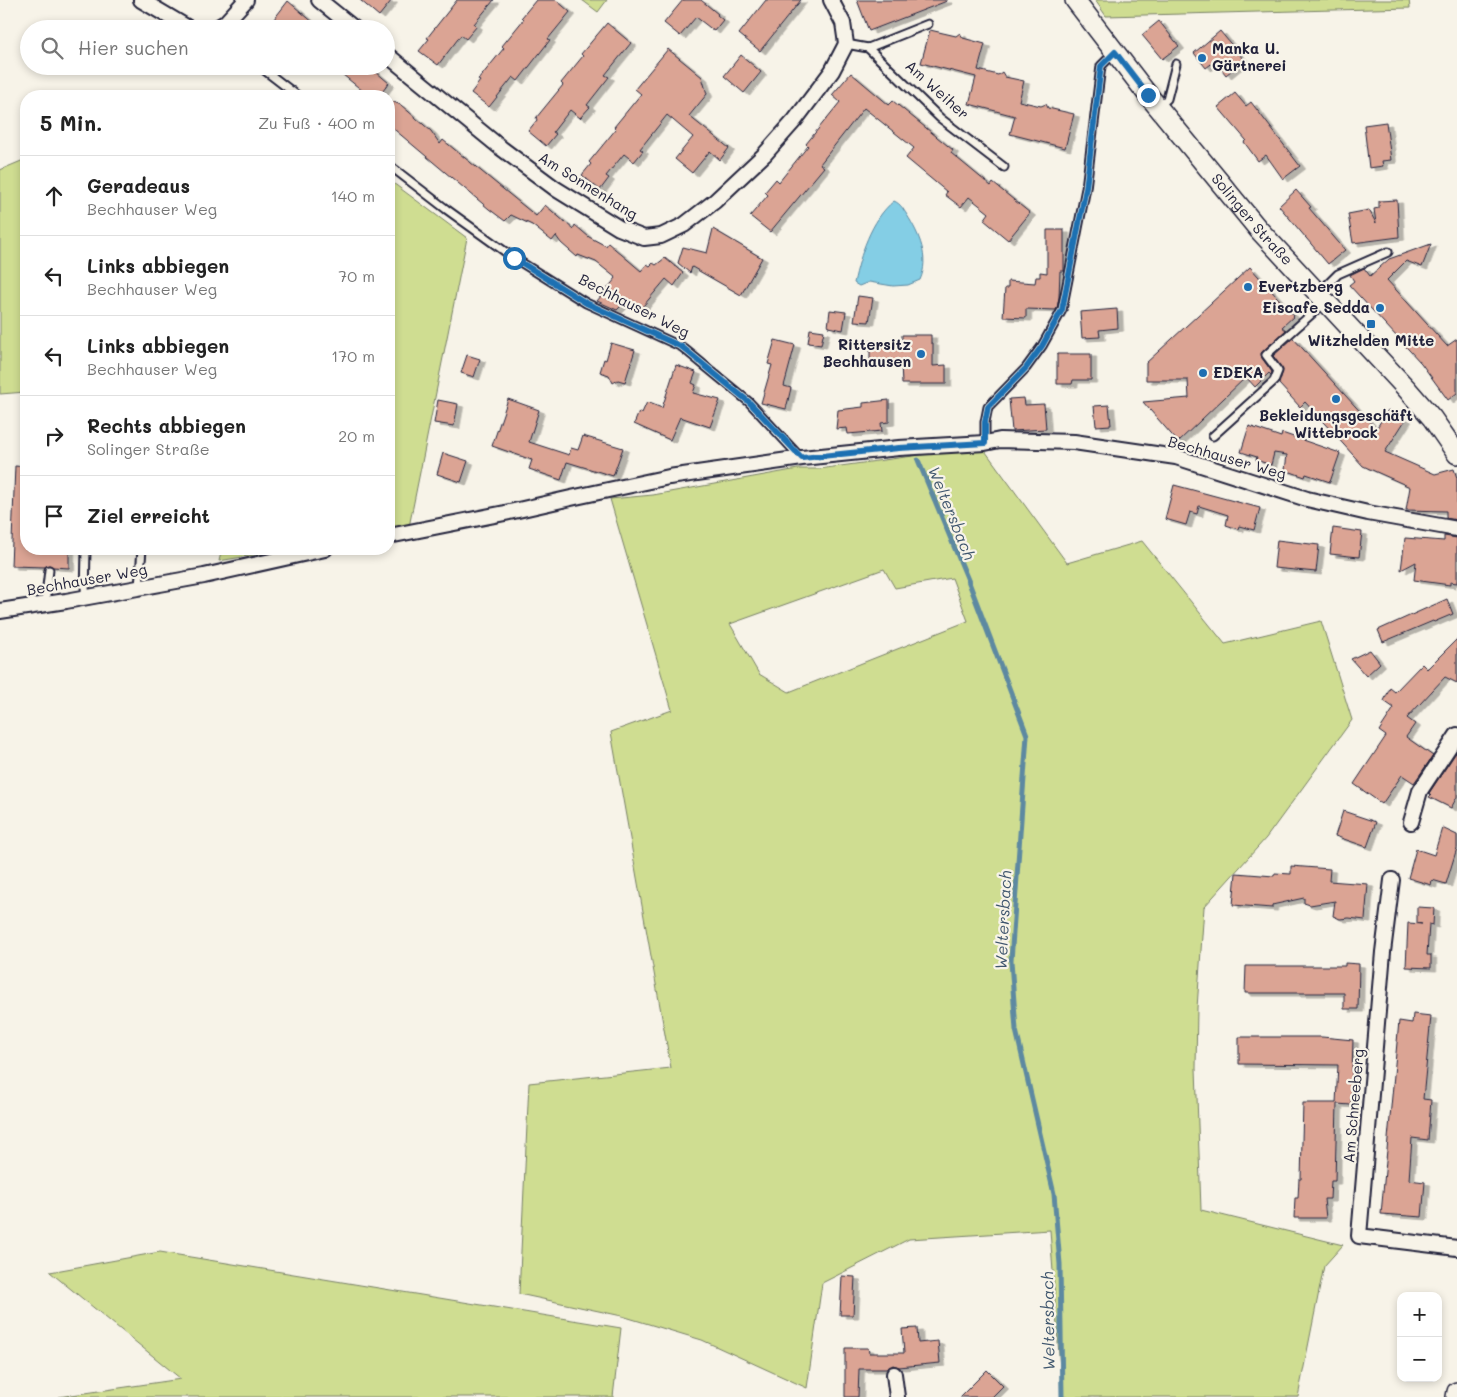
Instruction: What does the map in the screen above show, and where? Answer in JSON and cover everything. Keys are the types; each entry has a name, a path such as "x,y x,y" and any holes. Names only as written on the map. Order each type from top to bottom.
{"main road":[{"name":"Solinger Straße","path":"1075,0 1158,107 1259,230 1400,381 1432,418 1457,454"},
{"path":"1456,1397 1457,1392"}],"street":[{"path":"141,0 175,20"},
{"path":"227,20 246,0"},
{"path":"319,0 344,20"},
{"path":"831,0 843,23 846,44"},
{"name":"Am Sonnenhang","path":"395,61 501,148 556,189 619,228 644,238 661,236 684,225 715,201 764,155 795,120 832,71 846,44"},
{"name":"Bechhauser Weg","path":"395,535 505,514 669,477 802,458 899,448 985,443 1000,440 1074,442 1176,457 1307,499 1368,513 1457,529"},
{"name":"Bechhauser Weg","path":"0,611 204,576 299,555"},
{"path":"1411,822 1420,791 1457,735"},
{"name":"Am Schneeberg","path":"1392,880 1383,952 1359,1236 1457,1248"},
{"path":"894,1374 897,1397"}],"lane":[{"path":"846,44 868,48 928,24"},
{"name":"Am Weiher","path":"868,48 940,118 1004,167"},
{"path":"985,443 985,422 988,407 1026,368 1042,346 1062,310 1086,188 1101,66 1115,52"},
{"path":"1158,107 1167,98 1176,64"},
{"path":"271,75 290,90"},
{"name":"Bechhauser Weg","path":"395,170 514,258 586,303 682,347 749,402 802,458"},
{"path":"1213,436 1274,381 1278,371 1266,355 1321,298 1338,274 1388,252"},
{"path":"85,597 86,555"},
{"path":"139,587 142,555"},
{"path":"46,603 50,570"}],"green space":[{"path":"582,0 607,0 598,12"},
{"path":"1095,0 1409,0 1410,8 1106,16"},
{"path":"20,162 20,392 0,394 0,170"},
{"path":"395,184 467,238 409,527 395,530"},
{"path":"983,448 1067,563 1142,541 1225,644 1321,621 1352,720 1266,838 1204,907 1197,1008 1196,1068 1201,1210 1343,1245 1324,1266 1298,1397 1062,1397 1050,1230 909,1239 822,1283 807,1388 702,1340 622,1316 519,1294 529,1083 671,1068 611,732 672,710 610,499 653,495 798,469 819,469","holes":["884,569 895,588 952,578 968,621 789,692 759,674 730,624"]},
{"path":"220,555 254,555 219,561"},
{"path":"160,1252 621,1328 613,1397 58,1397 181,1379 50,1272"}],"water":[{"path":"894,201 900,205 907,215 916,230 922,246 924,263 920,280 908,285 893,286 869,282 859,286 854,283 868,239 879,218"}],"building":[{"path":"360,0 392,0 379,16"},
{"path":"457,0 494,0 474,24 477,26 466,39 461,35 438,65 419,51"},
{"path":"536,0 556,0 570,12 518,81 513,77 489,107 471,93 480,81 478,80 504,48 502,46 524,19 522,17"},
{"path":"683,0 701,0 723,20 714,31 696,17 680,36 664,23"},
{"path":"766,0 801,0 760,51 739,34"},
{"path":"857,0 947,0 947,1 869,31"},
{"path":"288,1 310,20 275,20 274,19"},
{"path":"1159,21 1179,46 1162,59 1142,35"},
{"path":"607,23 631,43 605,75 609,77 587,105 590,107 580,118 570,110 553,132 556,134 546,146 528,131 537,120 536,118 563,85 561,83 583,56 581,54"},
{"path":"930,30 956,36 960,33 963,38 985,44 978,70 998,75 1002,72 1005,77 1024,81 1019,101 1041,106 1046,104 1048,108 1074,114 1065,148 1010,134 1015,116 969,104 976,77 921,63"},
{"path":"1220,31 1244,60 1226,75 1215,61 1206,68 1194,53"},
{"path":"668,49 702,77 707,94 689,116 729,148 720,160 710,151 692,173 675,159 693,137 667,115 640,149 643,151 634,162 624,154 606,176 609,178 600,190 582,175 591,164 589,162 616,129 614,127 641,94 635,89"},
{"path":"741,55 761,72 744,93 724,76"},
{"path":"851,73 889,105 893,101 953,150 951,153 991,186 993,183 1030,213 1008,240 984,220 989,213 969,197 961,207 945,195 947,192 906,158 914,148 864,108 820,164 824,167 770,232 750,216 768,195 765,192 776,179 779,182 808,146 806,144 840,102 832,95"},
{"path":"343,75 380,75 389,83 384,90 362,90"},
{"path":"1235,93 1246,106 1251,102 1300,166 1283,179 1266,155 1258,161 1244,142 1246,140 1218,107"},
{"path":"395,102 401,105 431,131 440,144 443,140 536,216 545,205 573,229 575,225 589,237 606,246 608,243 641,271 647,264 650,266 653,263 656,265 665,258 683,273 674,286 666,279 638,312 629,304 628,307 624,303 617,310 597,301 616,278 596,262 578,255 577,257 556,236 552,241 532,225 511,215 505,221 395,130"},
{"path":"1386,122 1391,160 1382,161 1383,166 1369,168 1364,125"},
{"path":"1296,190 1345,250 1328,264 1279,206"},
{"path":"1397,200 1399,237 1353,243 1348,214 1369,210 1376,223 1374,209 1379,208 1379,201"},
{"path":"713,229 762,258 741,295 692,267 690,273 678,263 683,247 707,253"},
{"path":"1047,230 1064,230 1064,271 1060,271 1059,297 1056,310 1026,309 1026,318 1003,317 1005,288 1008,288 1008,281 1035,283 1036,277 1040,277 1040,272 1047,273"},
{"path":"1431,244 1422,267 1406,261 1387,280 1447,346 1457,339 1457,393 1448,400 1421,363 1349,285 1354,281 1350,275 1364,268 1370,276 1389,259"},
{"path":"1250,267 1294,316 1282,327 1286,330 1261,353 1262,358 1272,372 1271,375 1269,373 1255,387 1246,377 1178,442 1143,402 1189,398 1188,380 1146,380 1146,363"},
{"path":"858,296 873,298 869,322 854,321"},
{"path":"1117,309 1118,328 1099,330 1100,337 1082,338 1080,312"},
{"path":"830,310 846,312 843,330 828,327"},
{"path":"810,329 824,331 821,345 808,343"},
{"path":"902,335 931,335 933,366 946,365 946,384 902,384 901,363 870,363 870,341 902,342"},
{"path":"1293,338 1376,429 1388,410 1406,419 1385,452 1435,474 1454,469 1457,478 1457,520 1446,518 1446,511 1406,510 1410,487 1363,466 1305,402 1300,407 1279,384 1283,370 1273,356"},
{"path":"775,340 795,345 784,386 791,388 786,409 761,403 772,365 768,364"},
{"path":"611,343 635,350 625,382 618,380 613,383 609,375 600,372"},
{"path":"1057,354 1091,354 1091,380 1073,380 1072,384 1057,384"},
{"path":"467,355 480,359 474,377 461,373"},
{"path":"676,365 696,372 692,383 696,385 693,393 720,400 710,427 680,417 670,440 634,424 639,412 642,413 647,402 662,408"},
{"path":"1024,398 1025,405 1044,404 1046,429 1012,431 1009,399"},
{"path":"508,399 539,410 529,442 569,455 571,448 578,450 583,436 623,448 613,476 567,462 561,480 529,469 532,460 492,446"},
{"path":"438,400 458,404 454,426 434,423"},
{"path":"889,400 889,422 881,423 882,431 848,434 847,428 836,429 838,410 863,407 863,403"},
{"path":"1109,405 1111,425 1096,426 1094,406"},
{"path":"1249,426 1281,437 1282,433 1340,453 1330,482 1306,474 1305,477 1285,470 1287,455 1274,453 1271,465 1256,460 1257,457 1241,452"},
{"path":"443,453 468,461 461,482 437,474"},
{"path":"15,466 20,466 20,555 69,555 69,568 49,565 45,567 11,566"},
{"path":"1174,485 1260,508 1254,530 1239,526 1238,529 1226,525 1228,515 1199,506 1197,514 1190,512 1186,525 1165,519"},
{"path":"1333,528 1362,532 1359,557 1330,554"},
{"path":"1444,536 1457,538 1457,583 1450,582 1450,585 1414,580 1416,562 1401,570 1405,538 1444,541"},
{"path":"1277,540 1319,545 1316,572 1274,568"},
{"path":"1447,599 1453,614 1383,642 1378,630"},
{"path":"1457,639 1457,683 1445,677 1407,718 1415,724 1406,737 1433,756 1414,783 1402,775 1382,804 1354,784 1386,736 1379,731 1394,708 1384,701 1390,688 1395,692 1422,664 1427,669"},
{"path":"1370,650 1380,663 1366,676 1351,659"},
{"path":"1457,751 1457,797 1451,808 1429,797 1431,795 1429,793"},
{"path":"1343,811 1376,822 1367,847 1335,836"},
{"path":"1442,828 1457,835 1457,848 1446,884 1432,880 1431,885 1408,878 1416,849 1434,855"},
{"path":"1291,866 1330,869 1329,881 1368,884 1365,920 1340,919 1333,916 1335,901 1310,905 1304,903 1304,898 1272,905 1272,908 1233,905 1236,873 1274,876 1275,873 1291,874"},
{"path":"1417,907 1434,908 1433,925 1429,924 1427,955 1431,955 1431,968 1406,967 1408,923 1422,924 1417,923"},
{"path":"1345,963 1359,964 1358,1009 1344,1009 1344,993 1245,993 1246,966 1345,966"},
{"path":"1413,1014 1431,1016 1423,1099 1431,1100 1428,1140 1412,1138 1409,1180 1425,1182 1422,1217 1381,1214 1399,1021 1412,1023"},
{"path":"1239,1037 1322,1037 1353,1040 1351,1105 1337,1104 1335,1181 1331,1181 1330,1199 1324,1199 1326,1218 1294,1218 1295,1198 1298,1198 1299,1179 1301,1179 1303,1103 1336,1103 1338,1065 1239,1064"},
{"path":"842,1276 855,1277 853,1315 840,1315"},
{"path":"917,1328 918,1343 938,1341 940,1363 899,1367 893,1365 886,1369 859,1369 858,1397 845,1397 845,1348 868,1348 869,1353 904,1353 902,1329"},
{"path":"987,1370 1003,1386 992,1397 960,1397"}],"waterway":[{"name":"Weltersbach","path":"918,460 968,580 1027,735 1011,961 1016,1030 1054,1194 1060,1264 1062,1397"}],"place":[{"name":"Manka U. Gärtnerei","path":"1202,58"},
{"name":"Evertzberg","path":"1248,287"},
{"name":"Eiscafe Sedda","path":"1380,308"},
{"name":"Witzhelden Mitte","path":"1371,324"},
{"name":"Rittersitz Bechhausen","path":"921,354"},
{"name":"EDEKA","path":"1203,373"},
{"name":"Bekleidungsgeschäft Wittebrock","path":"1336,399"}],"route":[{"path":"514,258 586,303 682,347 749,402 802,458 899,448 985,443 985,422 988,407 1026,368 1042,346 1062,310 1086,188 1101,66 1115,52 1148,95"}]}
